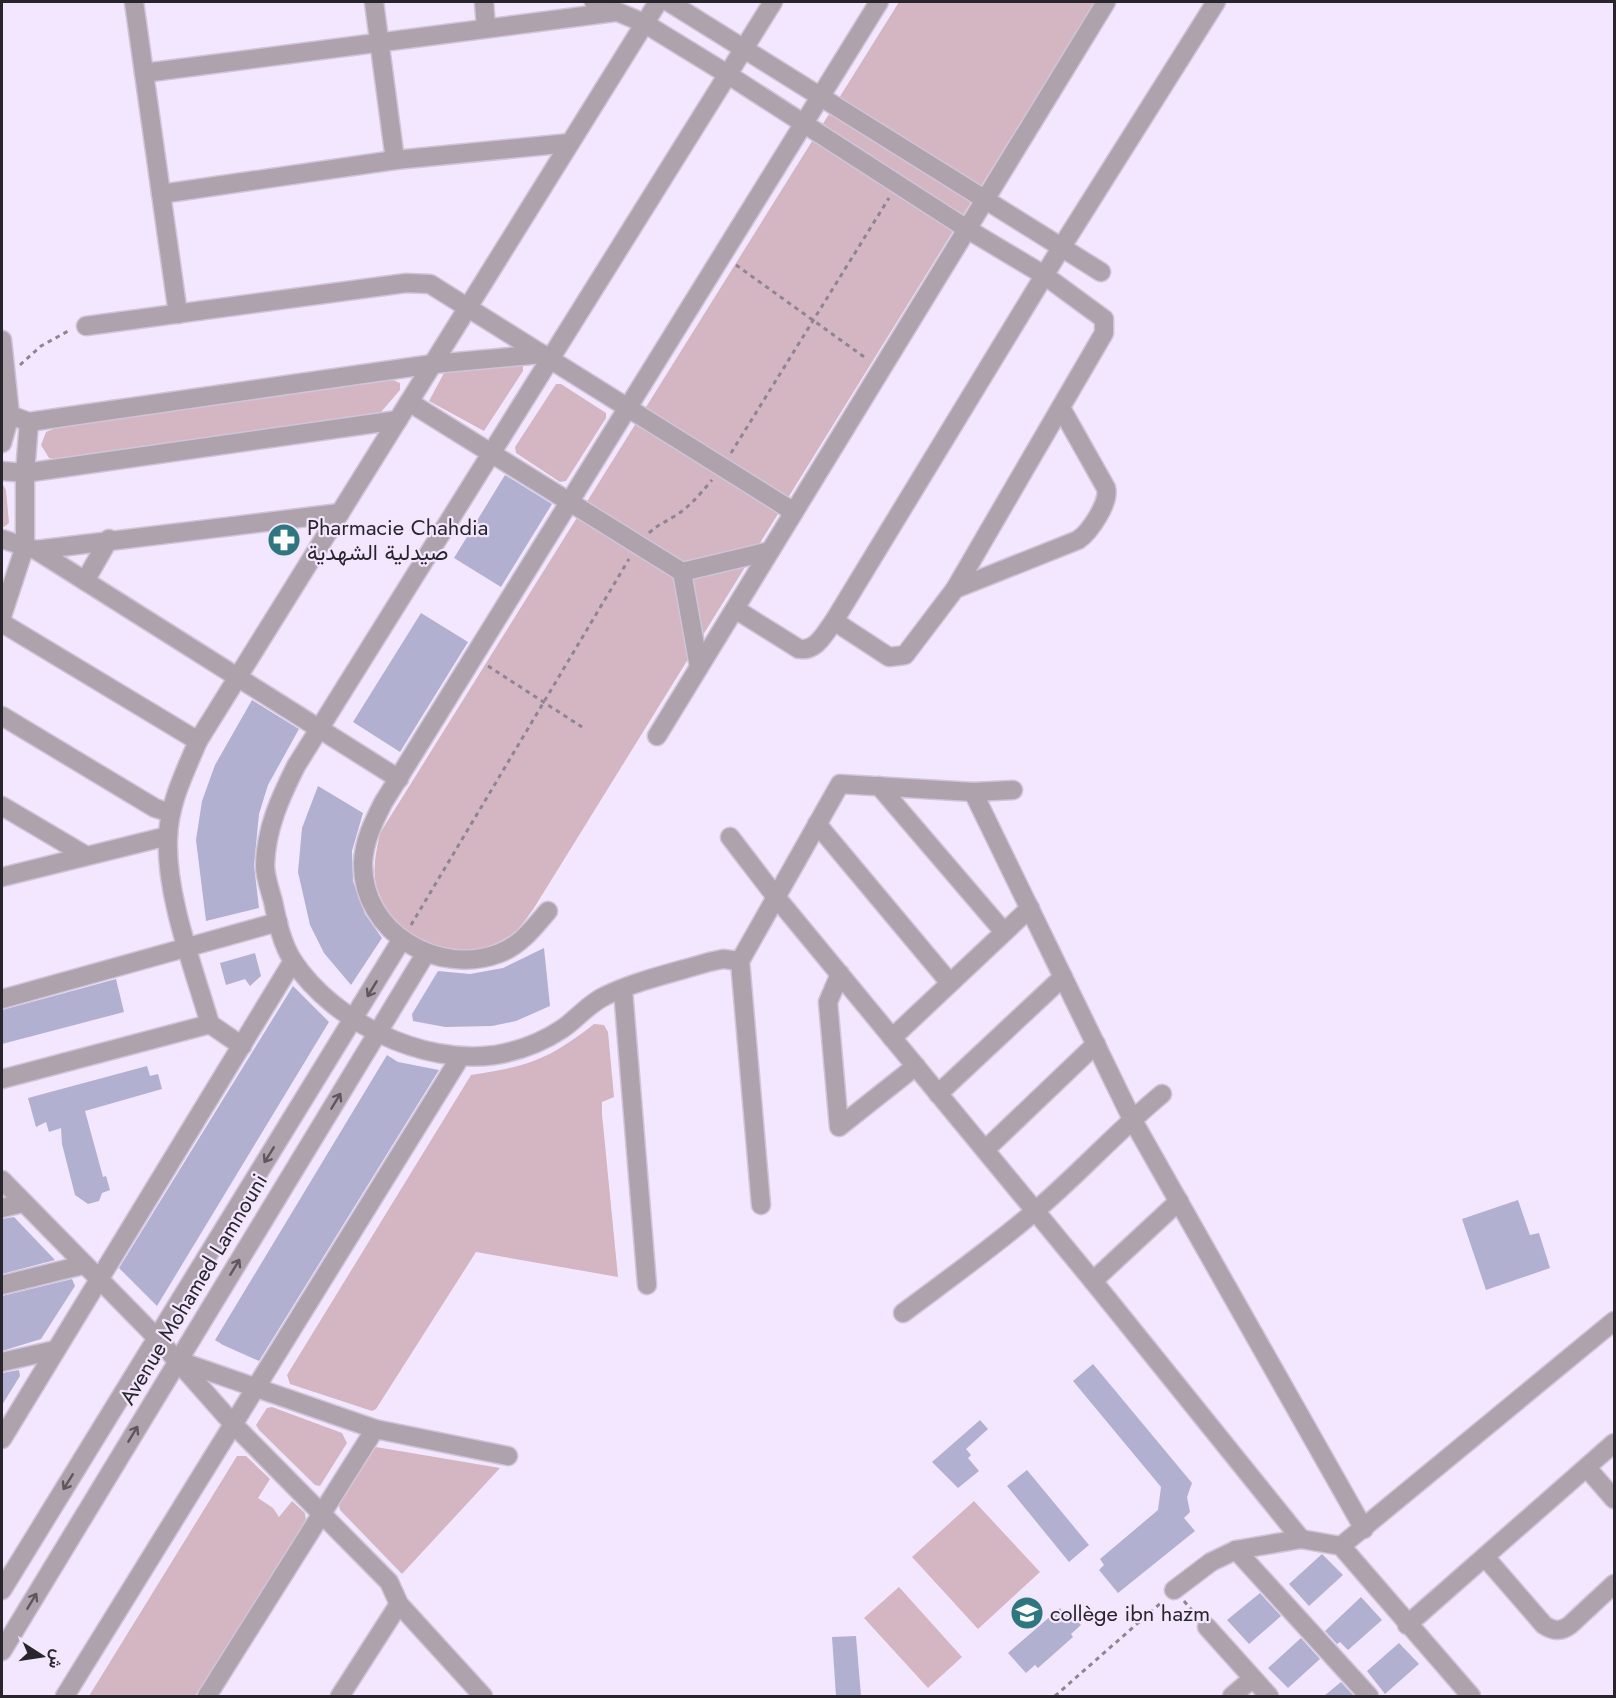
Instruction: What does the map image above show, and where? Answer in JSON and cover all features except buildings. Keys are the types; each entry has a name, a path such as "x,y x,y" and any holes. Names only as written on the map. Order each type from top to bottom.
{"street":[{"path":"134,2 178,314"},
{"path":"374,2 395,160"},
{"path":"484,2 486,27"},
{"path":"594,2 644,23 804,122 967,229 1044,275 1101,314 1105,323 1104,333 955,589 901,657 889,657 834,621"},
{"path":"242,1046 210,1024 168,871 168,836 171,813 180,782 198,741 658,2"},
{"path":"669,2 1101,272"},
{"path":"740,961 723,959 709,962 623,990 590,1004 562,1029 523,1049 493,1055 461,1056 410,1046 353,1019 329,1001 293,961 278,922 265,868 267,838 277,805 296,766 492,453 546,357 773,2"},
{"path":"548,911 528,935 501,952 471,961 440,958 410,946 386,925 369,897 363,865 368,832 569,502 879,2"},
{"path":"657,736 1106,2"},
{"path":"735,609 799,650 815,645 834,621 1044,275 1216,2"},
{"path":"144,74 486,27 618,12"},
{"path":"161,194 395,160 570,143"},
{"path":"86,326 419,282 430,284 794,512"},
{"path":"2,340 10,415 2,443"},
{"path":"10,415 29,422 433,364 546,357"},
{"path":"409,402 682,572 770,551"},
{"path":"955,589 1078,540 1085,535 1105,502 1106,488 1061,408"},
{"path":"2,471 25,474 398,420"},
{"path":"2,616 31,548 25,474 29,422"},
{"path":"31,548 340,513"},
{"path":"2,539 31,548 399,779"},
{"path":"85,581 109,539"},
{"path":"682,572 699,667"},
{"path":"2,623 198,741"},
{"path":"2,716 155,808 171,813"},
{"path":"761,1205 740,961 840,784 973,792 1013,790"},
{"path":"879,786 1004,932"},
{"path":"973,792 1132,1119 1364,1529"},
{"path":"2,806 85,855"},
{"path":"817,824 950,983"},
{"path":"2,877 168,836"},
{"path":"730,837 776,897 1093,1281 1301,1539"},
{"path":"892,1038 1029,908"},
{"path":"2,999 278,922"},
{"name":"Avenue Mohamed Lamnouni","path":"2,1590 402,939"},
{"name":"Avenue Mohamed Lamnouni","path":"2,1651 426,953"},
{"path":"2,1438 293,961"},
{"path":"840,974 828,1002 839,1127 916,1066"},
{"path":"938,1094 1063,977"},
{"path":"623,990 647,1285"},
{"path":"2,1079 210,1024"},
{"path":"985,1150 1096,1044"},
{"path":"65,1696 461,1056"},
{"path":"903,1313 981,1256 1035,1211 1132,1119 1162,1094"},
{"path":"2,1180 157,1338 234,1425 389,1582 399,1604 478,1695"},
{"path":"1093,1281 1179,1201"},
{"path":"2,1208 23,1203"},
{"path":"2,1285 83,1265"},
{"path":"1341,1546 1614,1321"},
{"path":"2,1362 56,1350"},
{"path":"178,1361 375,1429 508,1456"},
{"path":"207,1696 375,1429"},
{"path":"1407,1625 1614,1443"},
{"path":"1587,1468 1614,1499"},
{"path":"1174,1590 1211,1562 1236,1550 1301,1539 1341,1546 1407,1625 1471,1696"},
{"path":"1236,1550 1369,1696"},
{"path":"1485,1557 1550,1630 1564,1629 1570,1625 1614,1584"},
{"path":"340,1696 399,1604"},
{"path":"1207,1627 1269,1696"},
{"path":"1232,1696 1252,1679"}],"path":[{"path":"722,254 881,369"},
{"path":"5,369 24,364 41,346 63,332 86,326"},
{"path":"474,657 582,727"},
{"path":"1055,1696 1174,1590 1207,1627"}],"shaded area":[{"path":"899,2 1095,2 534,908 517,930 499,942 479,949 458,950 438,946 419,938 402,926 388,910 378,891 375,869 380,833"},
{"path":"523,366 523,371 484,431 429,401 444,373"},
{"path":"393,380 400,383 400,390 381,412 59,460 49,458 41,445 46,432 55,428"},
{"path":"556,384 561,384 606,413 606,418 566,481 560,482 516,453 515,447"},
{"path":"3,485 6,490 9,523 2,527"},
{"path":"594,1024 604,1025 608,1032 614,1097 602,1102 602,1114 618,1277 476,1252 376,1409 372,1411 290,1384 287,1375 471,1075 537,1060 564,1046"},
{"path":"272,1407 342,1433 347,1443 320,1486 315,1485 259,1430 256,1425 267,1408"},
{"path":"376,1447 500,1468 402,1574 340,1510 339,1505"},
{"path":"237,1456 246,1456 270,1479 258,1498 273,1508 279,1517 292,1501 305,1513 306,1521 195,1696 89,1696"},
{"path":"974,1501 1040,1572 978,1629 912,1557"},
{"path":"899,1587 962,1657 928,1688 864,1618"}],"place":[{"name":"Pharmacie Chahdia صيدلية الشهدية","path":"284,540"},
{"name":"collège ibn hazm","path":"1027,1613"}]}
